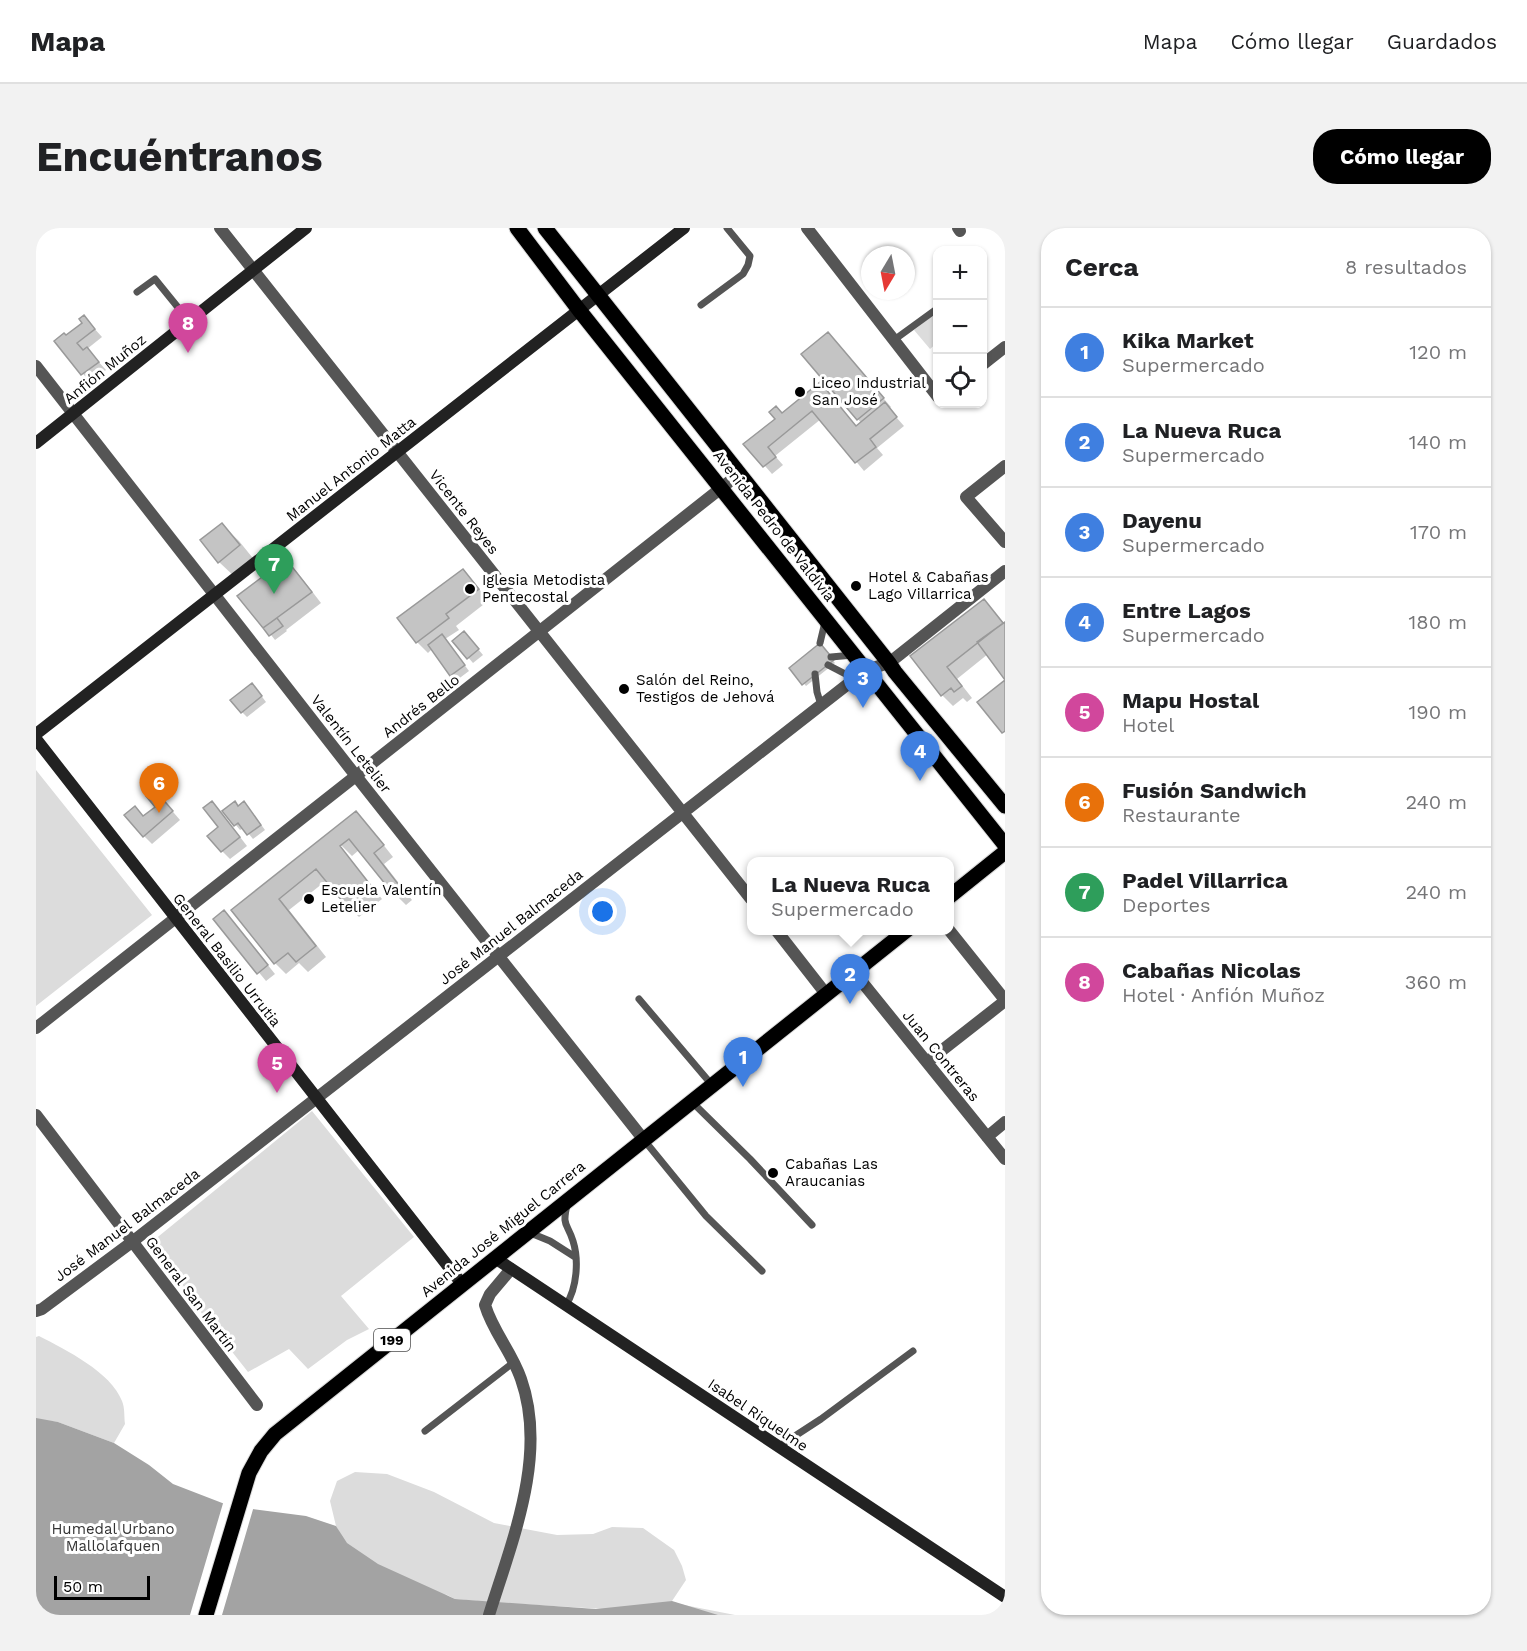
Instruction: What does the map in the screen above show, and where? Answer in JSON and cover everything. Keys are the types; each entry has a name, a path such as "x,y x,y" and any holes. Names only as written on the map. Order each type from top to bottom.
{"main road":[{"name":"Anfión Muñoz","path":"36,443 306,228"},
{"name":"Avenida Pedro de Valdivia","path":"517,228 579,310 853,655 860,675 1005,845"},
{"name":"Avenida Pedro de Valdivia","path":"545,228 895,672 1005,806"},
{"name":"Manuel Antonio Matta","path":"36,734 684,228"},
{"name":"General Basilio Urrutia","path":"36,739 462,1284"},
{"path":"954,893 1005,852"},
{"name":"Avenida José Miguel Carrera","path":"206,1615 249,1473 261,1450 284,1427 901,935"},
{"name":"Isabel Riquelme","path":"495,1258 1005,1597"}],"street":[{"name":"Vicente Reyes","path":"220,228 747,894"},
{"path":"807,228 933,391"},
{"path":"987,361 1005,348"},
{"name":"Valentín Letelier","path":"36,366 644,1140"},
{"path":"1005,466 966,497 1005,542"},
{"name":"Andrés Bello","path":"36,1028 739,474"},
{"name":"José Manuel Balmaceda","path":"36,1311 42,1309 132,1242 820,705 860,675 890,663 1005,572"},
{"path":"780,935 826,994"},
{"path":"927,1062 1005,1001 953,935"},
{"name":"Juan Contreras","path":"854,972 1005,1160"},
{"name":"General San Martín","path":"36,1116 257,1405"},
{"path":"987,1137 1005,1122"},
{"path":"489,1615 519,1516 529,1466 531,1432 526,1396 514,1362 489,1320 485,1305 490,1294 511,1269"}],"lane":[{"path":"701,305 743,274 748,265 750,256 727,228"},
{"path":"137,292 155,279 189,321"},
{"path":"894,340 933,312"},
{"path":"820,643 825,619"},
{"path":"831,657 853,655"},
{"path":"828,665 860,675"},
{"path":"815,674 820,705"},
{"path":"639,999 712,1085"},
{"path":"692,1102 750,1158 812,1226"},
{"path":"644,1140 706,1216 762,1271"},
{"path":"566,1305 572,1296 575,1257 573,1241 564,1218 568,1200"},
{"path":"528,1232 550,1240 575,1257"},
{"path":"778,1447 821,1419 913,1351"},
{"path":"425,1431 514,1362"}],"green space":[{"path":"933,315 933,346 930,349 914,330"},
{"path":"36,770 152,915 36,1006"},
{"path":"312,1111 414,1237 341,1296 369,1329 347,1340 308,1369 289,1349 248,1372 148,1245"},
{"path":"39,1336 74,1355 98,1371 116,1390 122,1401 125,1424 114,1443 58,1422 49,1421 153,1471 197,1501 281,1519 345,1542 336,1526 330,1501 337,1481 355,1472 387,1474 434,1492 494,1523 557,1535 593,1534 612,1527 643,1528 674,1550 682,1566 686,1580 669,1602 735,1615 598,1615 604,1609 520,1604 536,1615 36,1615 36,1337","holes":["445,1594 455,1599 512,1604 467,1610"]}],"shaded area":[{"name":"Humedal Urbano Mallolafquen","path":"36,1418 58,1422 114,1443 149,1465 173,1484 230,1506 306,1516 336,1526 347,1543 378,1564 455,1599 596,1609 672,1601 718,1615 36,1615"}],"pier":[{"path":"224,1500 254,1506 222,1615 190,1615"}],"building":[{"path":"84,315 95,329 77,343 83,350 87,347 99,362 81,375 54,341 82,323 79,319"},
{"path":"828,332 884,398 857,420 801,354"},
{"path":"820,382 856,426 885,402 897,417 870,439 876,447 855,463 812,411 768,447 776,457 763,467 743,444 775,419 769,412 776,406 782,413"},
{"path":"222,523 240,545 218,563 200,540"},
{"path":"286,559 312,592 263,628 237,596"},
{"path":"463,569 479,589 446,614 449,618 416,643 397,618"},
{"path":"984,599 1003,623 947,667 962,686 954,692 951,688 941,696 910,656"},
{"path":"277,618 283,626 269,636 263,628"},
{"path":"1005,622 1005,680 977,642"},
{"path":"464,631 479,649 467,659 452,641"},
{"path":"442,634 465,665 450,676 428,645"},
{"path":"820,643 834,660 802,685 789,668"},
{"path":"1005,680 1005,731 1002,733 977,702"},
{"path":"252,683 262,696 241,713 230,700"},
{"path":"154,789 173,811 143,837 124,815 135,806 143,816 155,807 146,796"},
{"path":"212,801 240,837 221,852 207,836 218,827 203,808"},
{"path":"235,801 238,806 244,801 261,825 247,835 238,823 234,826 222,811"},
{"path":"356,811 384,845 374,853 402,889 394,895 349,839 340,846 372,887 347,907 316,869 279,899 316,946 296,962 288,953 274,964 231,910"},
{"path":"224,910 268,965 257,974 213,919"}],"place":[{"name":"Cabañas Nicolas","path":"188,353"},
{"name":"Liceo Industrial San José","path":"800,392"},
{"name":"Hotel & Cabañas Lago Villarrica","path":"856,586"},
{"name":"Iglesia Metodista Pentecostal","path":"470,589"},
{"name":"Padel Villarrica","path":"274,594"},
{"name":"Salón del Reino, Testigos de Jehová","path":"624,689"},
{"name":"Dayenu","path":"863,708"},
{"name":"Entre Lagos","path":"920,781"},
{"name":"Fusión Sandwich","path":"159,813"},
{"name":"Escuela Valentín Letelier","path":"309,899"},
{"name":"La Nueva Ruca","path":"850,1004"},
{"name":"Kika Market","path":"743,1087"},
{"name":"Mapu Hostal","path":"277,1093"},
{"name":"Cabañas Las Araucanias","path":"773,1173"}]}
